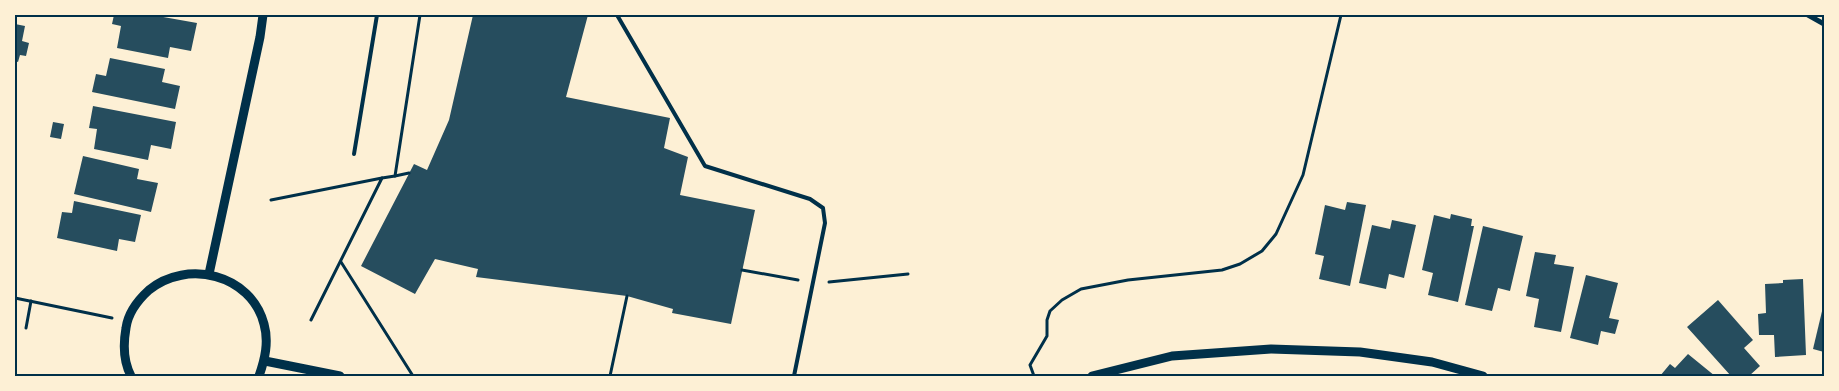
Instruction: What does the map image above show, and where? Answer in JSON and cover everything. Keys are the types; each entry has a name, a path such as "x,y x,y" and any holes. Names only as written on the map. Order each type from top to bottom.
{"street":[{"path":"209,274 260,37 263,15"},
{"path":"1808,15 1824,24"},
{"path":"131,376 127,368 123,344 127,321 140,298 159,282 184,274 209,274 227,280 243,291 255,305 264,323 267,341 265,360 259,376"},
{"path":"1092,376 1172,356 1271,349 1360,352 1432,362 1483,376"},
{"path":"265,360 340,376"}],"lane":[{"path":"354,154 377,15"},
{"path":"617,15 705,166 810,199 823,208 825,223 794,376"}],"path":[{"path":"395,176 420,15"},
{"path":"1034,376 1030,365 1047,336 1047,320 1050,311 1062,300 1082,289 1128,280 1222,270 1240,264 1262,252 1276,234 1303,175 1341,15"},
{"path":"271,200 409,173"},
{"path":"311,320 382,178"},
{"path":"341,261 413,376"},
{"path":"610,376 627,296"},
{"path":"15,298 127,321"},
{"path":"26,328 31,301"}],"building":[{"path":"114,15 152,15 197,23 191,51 170,47 168,58 117,48 121,26 112,24"},
{"path":"473,15 588,15 566,97 670,118 664,148 688,157 680,195 755,210 731,324 672,313 673,309 627,296 476,277 478,269 435,259 415,294 361,266 414,164 427,170 449,120"},
{"path":"15,24 25,26 22,41 29,43 26,56 20,55 18,62 15,61"},
{"path":"110,58 165,69 162,82 180,86 175,109 92,92 96,74 106,76"},
{"path":"93,106 176,122 171,149 151,145 148,160 94,149 97,129 89,128"},
{"path":"53,122 64,124 61,139 50,137"},
{"path":"83,156 139,169 137,179 158,183 151,212 74,194"},
{"path":"74,201 141,215 135,242 119,239 117,251 57,238 62,212 72,213"},
{"path":"1347,202 1366,205 1350,286 1319,279 1324,256 1315,254 1325,205 1345,210"},
{"path":"1451,214 1472,219 1471,226 1474,226 1458,302 1428,295 1433,273 1422,270 1434,215 1450,219"},
{"path":"1392,220 1416,225 1404,278 1389,274 1386,289 1359,283 1372,225 1390,229"},
{"path":"1483,226 1523,236 1510,291 1498,288 1492,311 1465,305"},
{"path":"1535,252 1556,255 1554,264 1574,267 1561,332 1534,327 1539,299 1526,296"},
{"path":"1586,275 1618,283 1609,318 1619,320 1615,334 1601,331 1598,345 1570,338"},
{"path":"1803,279 1806,355 1775,357 1774,335 1759,335 1758,314 1766,313 1765,284 1783,283 1783,280"},
{"path":"1718,300 1753,340 1744,348 1760,366 1749,376 1731,376 1687,327"},
{"path":"1824,307 1824,352 1813,349"},
{"path":"1688,354 1715,376 1660,376 1670,364 1675,368"}]}
